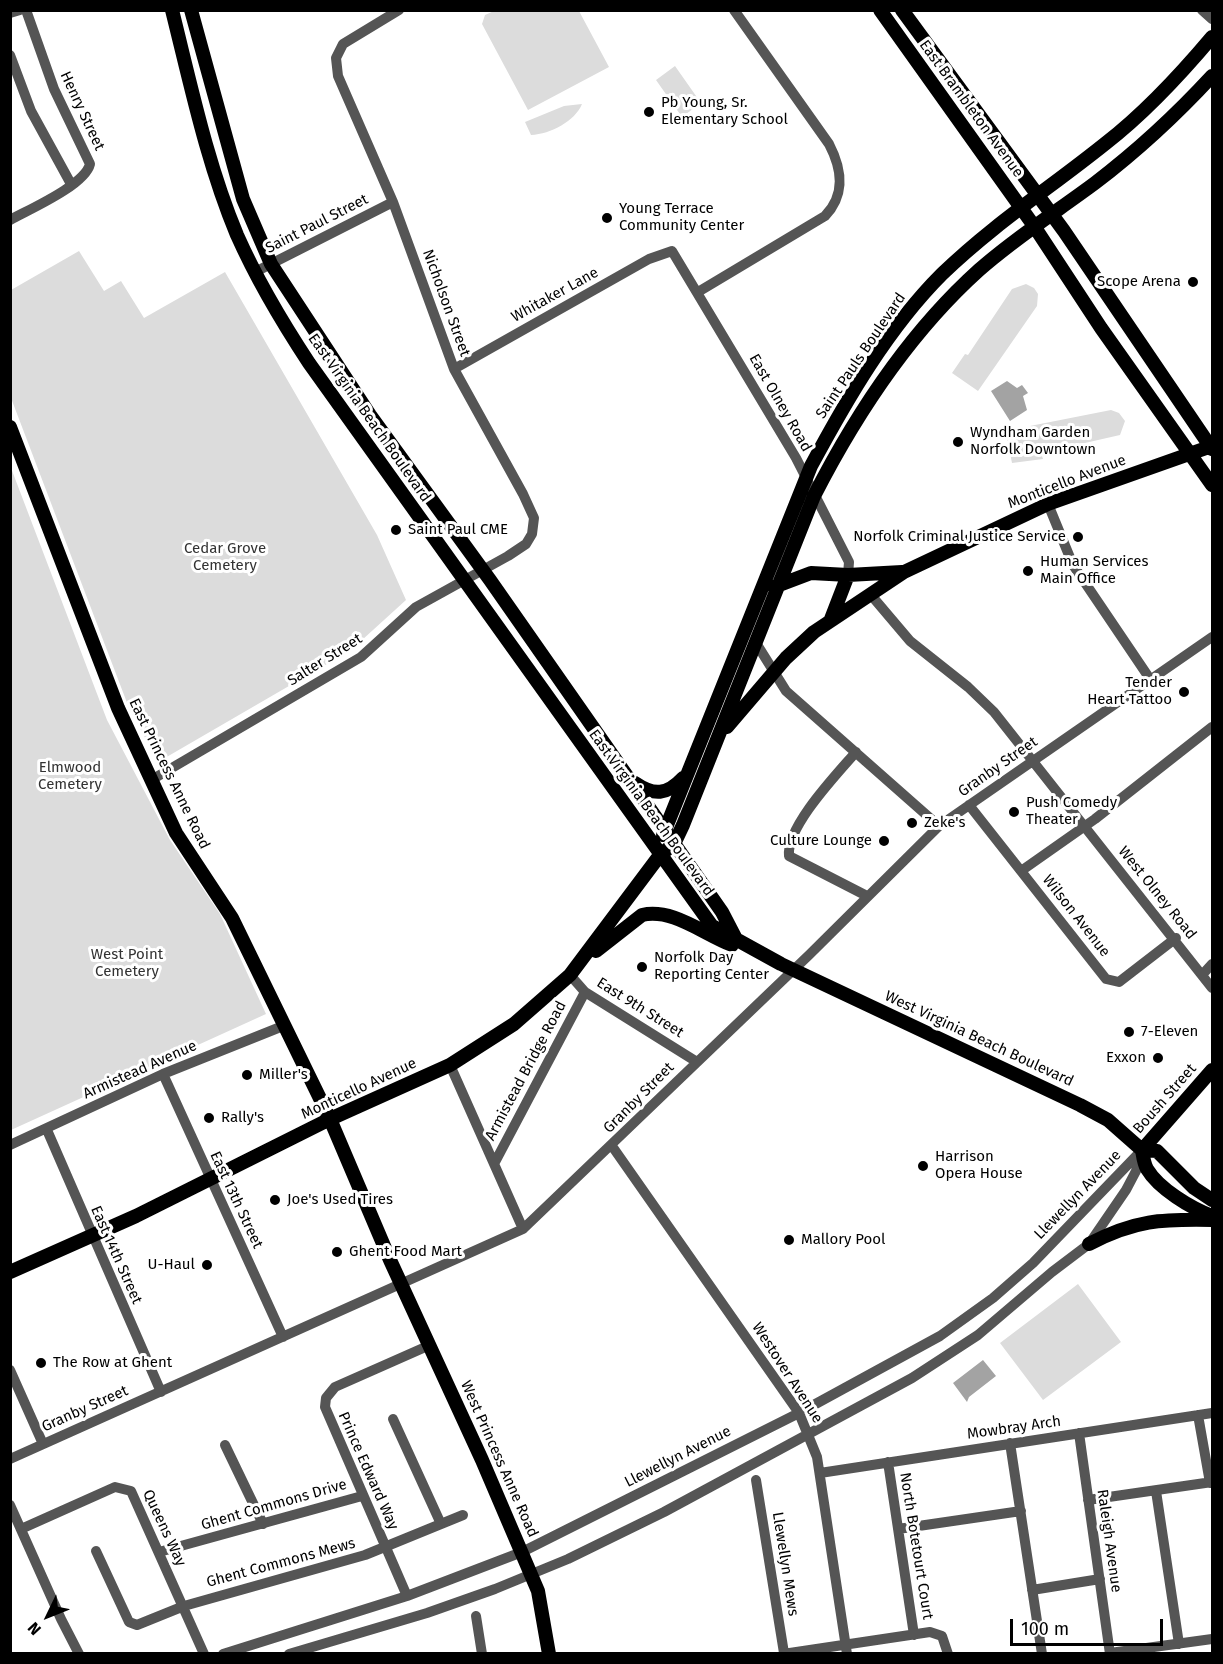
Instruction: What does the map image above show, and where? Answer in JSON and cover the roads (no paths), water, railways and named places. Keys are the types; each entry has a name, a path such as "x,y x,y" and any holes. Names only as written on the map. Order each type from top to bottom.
{"main road":[{"name":"East Virginia Beach Boulevard","path":"191,10 243,200 271,264 370,415 629,778 722,912 736,939"},
{"name":"East Brambleton Avenue","path":"880,10 1034,226 1212,485"},
{"name":"East Brambleton Avenue","path":"902,10 1052,214 1212,447"},
{"name":"East Virginia Beach Boulevard","path":"176,12 217,182 255,272 309,363 712,926 752,950 794,970"},
{"name":"Saint Pauls Boulevard","path":"760,595 806,479 842,410 915,304 971,247 1020,206 1092,154 1144,110 1212,37"},
{"name":"Saint Pauls Boulevard","path":"778,584 814,496 859,415 910,343 971,278 1034,226 1135,151 1212,76"},
{"path":"355,427 370,415"},
{"name":"East Princess Anne Road","path":"10,427 118,708 181,842 232,918 330,1119 402,1284"},
{"name":"Monticello Avenue","path":"721,732 786,658 831,619 904,572 1048,504 1212,447"},
{"name":"Monticello Avenue","path":"760,595 778,584 812,573 848,575 904,572"},
{"path":"831,619 848,575"},
{"name":"Monticello Avenue","path":"10,1272 211,1180 330,1119 450,1065 514,1024 570,975 660,855 674,844 721,732 778,584"},
{"path":"660,855 663,828 760,595"},
{"path":"629,778 656,794 669,791 687,773"},
{"path":"580,963 642,915 650,913 669,915 712,938 752,950"},
{"name":"West Virginia Beach Boulevard","path":"794,970 1080,1105 1108,1120 1142,1150"},
{"name":"Boush Street","path":"1142,1150 1212,1070"},
{"path":"1212,1200 1194,1188 1157,1151 1142,1150 1146,1168 1172,1194 1212,1218"},
{"path":"1089,1245 1114,1231 1152,1220 1212,1218"},
{"name":"West Princess Anne Road","path":"402,1284 538,1591 549,1653"}],"street":[{"path":"10,14 20,10"},
{"name":"Henry Street","path":"26,10 54,89 88,157 88,170 72,184"},
{"name":"Nicholson Street","path":"399,10 343,44 336,58 338,76 393,202 454,369 534,518 532,534"},
{"path":"698,292 825,216 836,202 841,186 838,164 829,144 734,10"},
{"path":"1202,10 1212,19"},
{"path":"10,55 31,111 72,184 11,217"},
{"name":"Saint Paul Street","path":"255,272 393,202"},
{"name":"East Olney Road","path":"672,251 806,479 849,562 848,575"},
{"name":"Whitaker Lane","path":"454,369 650,259 672,251"},
{"path":"1048,504 1072,565 1150,679"},
{"name":"Salter Street","path":"153,779 361,657 416,608 526,544 532,534"},
{"path":"871,595 910,641 983,700 1032,761"},
{"name":"Granby Street","path":"10,1459 523,1229 794,970 939,826 1212,637"},
{"path":"756,643 786,691 939,826"},
{"path":"1021,871 1212,727"},
{"path":"856,752 809,808 788,847 789,856 867,896"},
{"name":"West Olney Road","path":"1032,761 1176,938 1212,988"},
{"name":"Wilson Avenue","path":"969,805 1109,981 1119,982 1124,979 1176,938"},
{"path":"1202,975 1212,964"},
{"name":"East 9th Street","path":"570,975 585,992 697,1062"},
{"name":"Armistead Bridge Road","path":"494,1164 585,992"},
{"name":"Armistead Avenue","path":"10,1145 47,1130 163,1074 283,1026"},
{"path":"450,1065 523,1229"},
{"name":"East 13th Street","path":"163,1074 283,1337"},
{"name":"East 14th Street","path":"47,1130 91,1236 161,1392"},
{"name":"Westover Avenue","path":"612,1146 799,1413 809,1434 820,1473 846,1649"},
{"name":"Llewellyn Avenue","path":"289,1653 427,1613 531,1574 653,1518 950,1355 1089,1245 1126,1190 1136,1171 1142,1150"},
{"name":"Llewellyn Avenue","path":"223,1653 406,1596 522,1552 799,1413 940,1336 993,1298 1033,1263 1142,1150"},
{"name":"Prince Edward Way","path":"406,1596 391,1545 362,1496 326,1414 327,1398 335,1387 429,1345"},
{"path":"10,1370 43,1444"},
{"name":"Mowbray Arch","path":"820,1473 1212,1413"},
{"path":"1088,1500 1211,1483 1198,1415"},
{"path":"393,1419 441,1524"},
{"name":"Raleigh Avenue","path":"1079,1433 1110,1653"},
{"path":"1010,1443 1042,1653"},
{"path":"225,1445 263,1524"},
{"name":"North Botetourt Court","path":"888,1462 914,1635"},
{"name":"Llewellyn Mews","path":"756,1480 783,1653 846,1649 930,1632 942,1636 948,1653"},
{"name":"Queens Way","path":"21,1529 116,1487 123,1487 134,1495 159,1552 178,1607 204,1653"},
{"path":"1156,1491 1179,1644"},
{"name":"Ghent Commons Drive","path":"159,1552 362,1496"},
{"path":"10,1505 61,1619 79,1653"},
{"path":"898,1529 1021,1511"},
{"name":"Ghent Commons Mews","path":"96,1551 129,1622 137,1625 178,1607 365,1555 463,1515"},
{"path":"1032,1590 1100,1579"},
{"path":"476,1616 482,1653"},
{"path":"1110,1653 1212,1639"}],"place":[{"name":"Pb Young, Sr. Elementary School","path":"649,112"},
{"name":"Young Terrace Community Center","path":"607,218"},
{"name":"Scope Arena","path":"1193,282"},
{"name":"Wyndham Garden Norfolk Downtown","path":"958,442"},
{"name":"Saint Paul CME","path":"396,530"},
{"name":"Norfolk Criminal Justice Service","path":"1078,537"},
{"name":"Human Services Main Office","path":"1028,571"},
{"name":"Tender Heart Tattoo","path":"1184,692"},
{"name":"Push Comedy Theater","path":"1014,812"},
{"name":"Zeke's","path":"912,823"},
{"name":"Culture Lounge","path":"884,841"},
{"name":"Norfolk Day Reporting Center","path":"642,967"},
{"name":"7-Eleven","path":"1129,1032"},
{"name":"Exxon","path":"1158,1058"},
{"name":"Miller's","path":"247,1075"},
{"name":"Rally's","path":"209,1118"},
{"name":"Harrison Opera House","path":"923,1166"},
{"name":"Joe's Used Tires","path":"275,1200"},
{"name":"Mallory Pool","path":"789,1240"},
{"name":"Ghent Food Mart","path":"337,1252"},
{"name":"U-Haul","path":"207,1265"},
{"name":"The Row at Ghent","path":"41,1363"}],"park label":[{"name":"Cedar Grove Cemetery","path":"225,558"},
{"name":"Elmwood Cemetery","path":"70,776"},
{"name":"West Point Cemetery","path":"127,964"}]}
